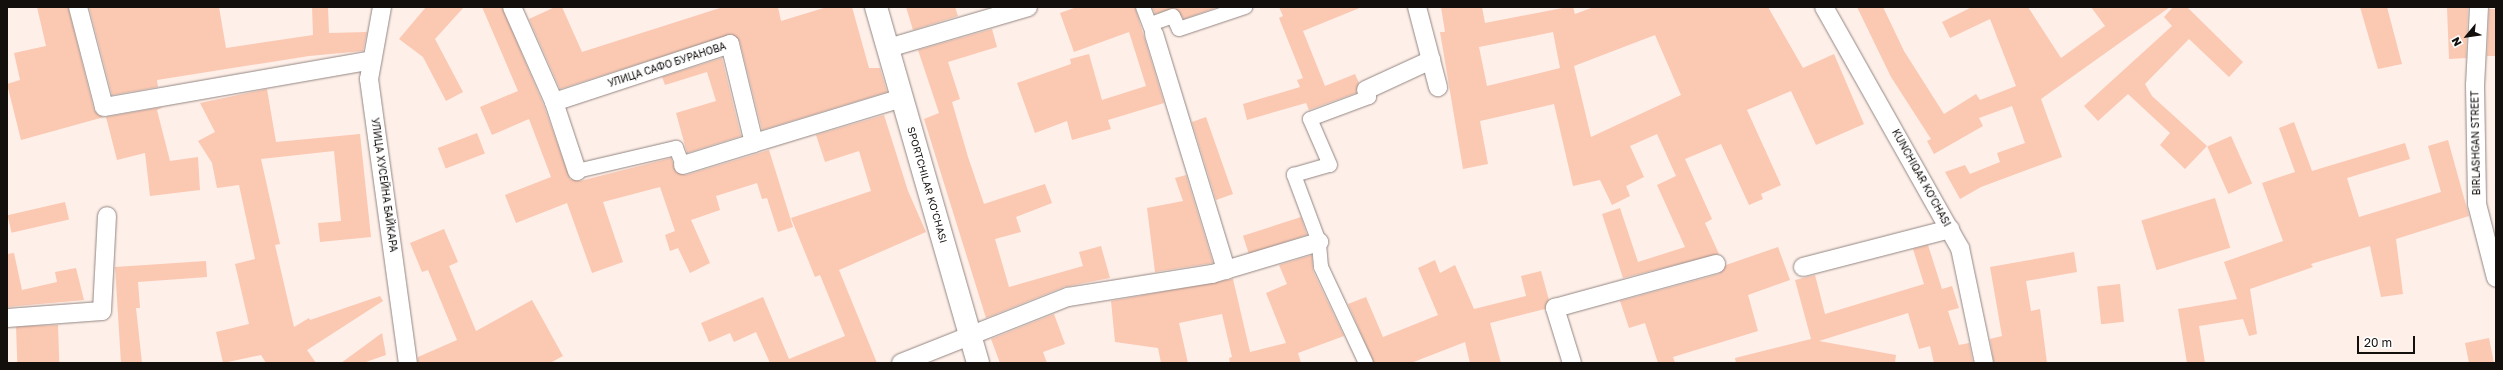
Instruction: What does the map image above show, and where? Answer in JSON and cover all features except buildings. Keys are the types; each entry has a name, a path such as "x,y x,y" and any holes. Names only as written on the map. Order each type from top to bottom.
{"street":[{"path":"78,7 104,108 372,60"},
{"name":"УЛИЦА ХУСЕЙНА БАЙКАРА","path":"382,7 369,79 408,363"},
{"path":"512,7 554,102 577,172 676,148 683,165 902,98"},
{"name":"SPORTCHILAR KO‘CHASI","path":"876,7 978,363"},
{"path":"888,48 1028,7"},
{"path":"1143,7 1152,29 1226,270"},
{"path":"1152,29 1173,16 1179,29 1245,7"},
{"path":"1417,7 1438,87"},
{"name":"KUNCHIQAR KO'CHASI","path":"1824,7 1960,248 1984,363"},
{"name":"BIRLASHGAN STREET","path":"2479,7 2475,85 2477,204 2496,278"},
{"name":"УЛИЦА САФО БУРАНОВА","path":"554,102 730,44 754,143"},
{"path":"1366,363 1321,267 1319,242 1294,175 1330,165 1310,119 1369,97 1366,90 1431,60"},
{"path":"7,318 102,311 107,216"},
{"path":"1803,267 1950,228"},
{"path":"901,363 1068,297 1226,270 1319,242"},
{"path":"1572,363 1555,308 1716,264"}]}
